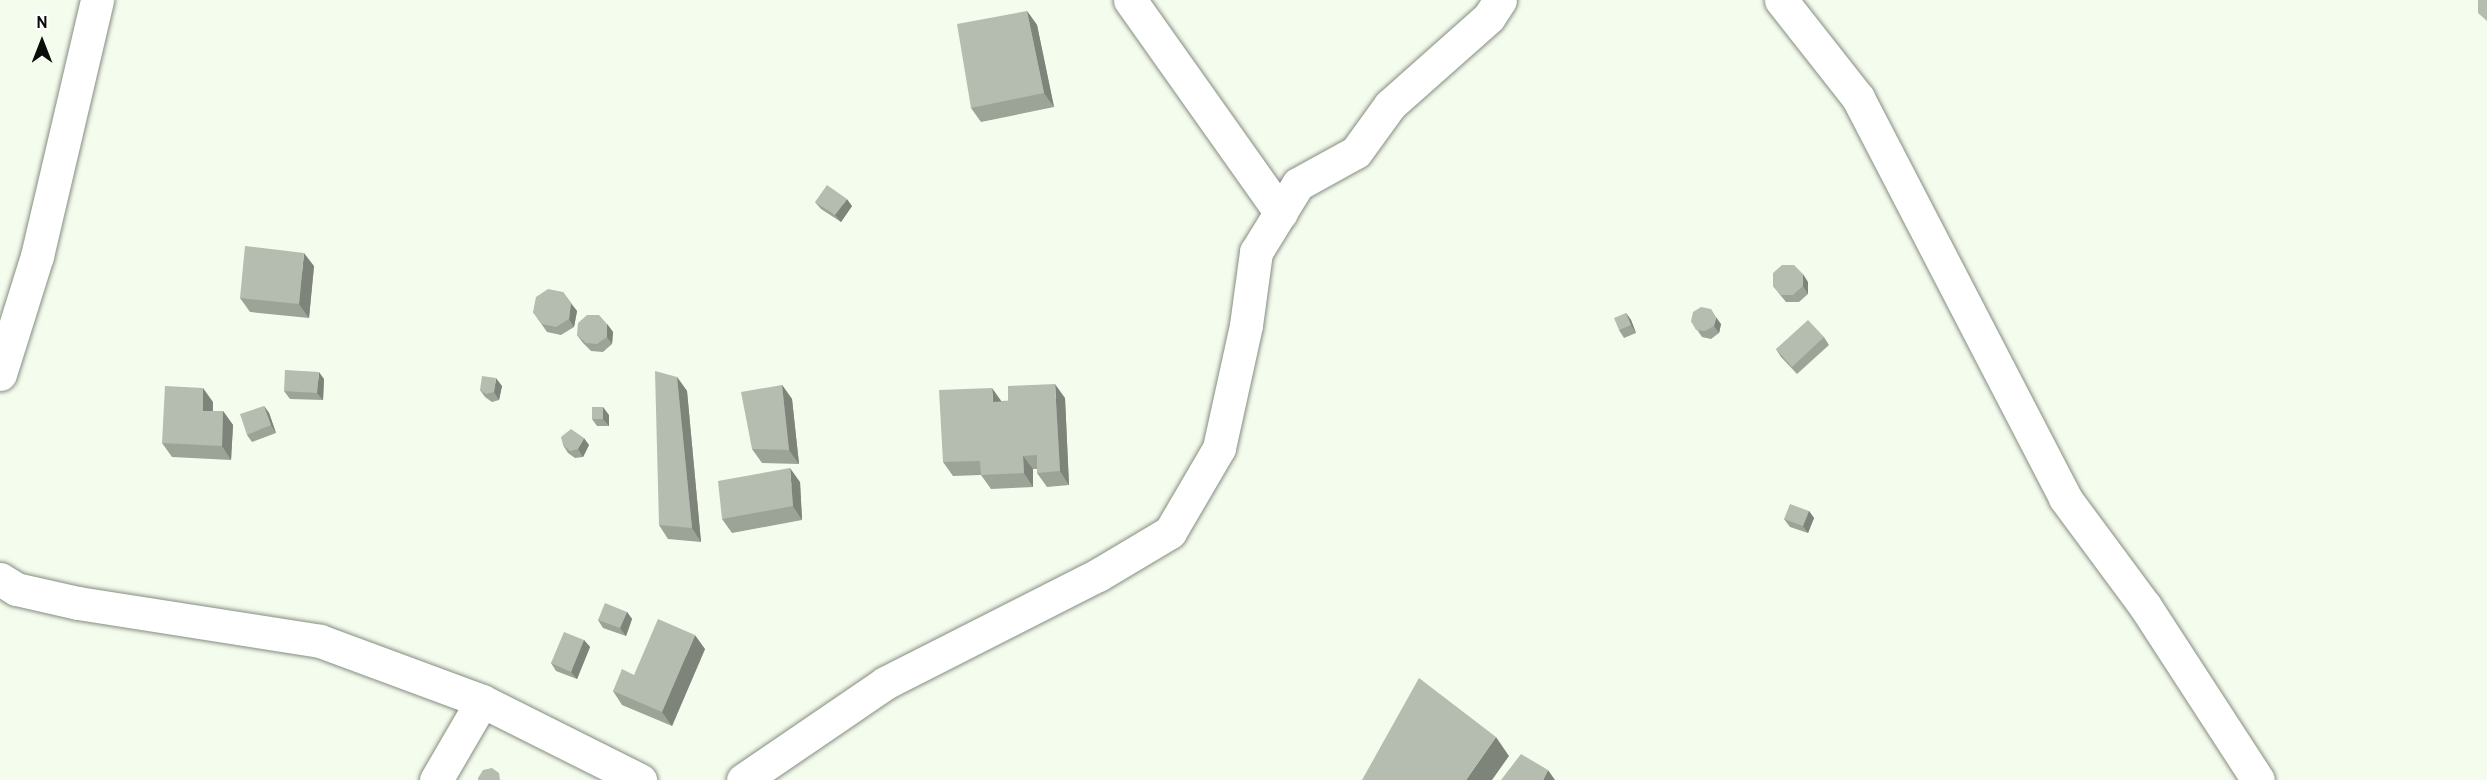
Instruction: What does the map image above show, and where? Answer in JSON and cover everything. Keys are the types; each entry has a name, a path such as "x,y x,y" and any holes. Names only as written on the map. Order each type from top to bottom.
{"street":[{"path":"2,360 37,256 97,0"},
{"path":"1130,0 1281,213"},
{"path":"743,780 885,683 1098,575 1170,532 1219,448 1246,325 1256,252 1298,184 1356,152 1390,105 1489,17 1500,0"},
{"path":"1781,0 1858,98 1934,251 2065,498 2145,606 2258,780"},
{"path":"0,579 16,589 78,603 320,640 482,701 640,780"},
{"path":"436,780 482,701"}],"building":[{"path":"2478,0 2487,0 2487,21 2478,13"},
{"path":"1027,11 1044,93 971,108 957,24"},
{"path":"827,185 847,199 835,215 815,202"},
{"path":"245,246 304,253 299,304 240,298"},
{"path":"1782,265 1794,265 1803,274 1803,286 1793,295 1781,295 1773,286 1773,273"},
{"path":"548,289 563,292 571,304 569,319 556,327 542,324 533,312 536,297"},
{"path":"1701,307 1711,309 1716,317 1714,326 1705,331 1696,330 1691,321 1693,312"},
{"path":"1626,313 1631,325 1619,330 1614,318"},
{"path":"587,315 599,315 607,324 607,337 597,344 586,343 577,335 578,323"},
{"path":"1808,320 1824,337 1792,367 1776,349"},
{"path":"285,370 319,372 317,393 284,391"},
{"path":"655,371 677,377 692,528 659,525"},
{"path":"482,376 496,378 494,392 486,394 480,390"},
{"path":"1055,384 1060,471 1037,473 1037,455 1023,456 1024,473 981,475 980,461 943,462 939,390 992,388 993,402 1008,401 1008,386"},
{"path":"782,385 789,450 752,449 741,392"},
{"path":"165,386 203,388 203,411 223,411 222,446 162,443"},
{"path":"264,406 271,425 247,435 240,414"},
{"path":"592,407 603,407 603,419 592,419"},
{"path":"571,429 584,438 578,449 570,451 563,445 561,437"},
{"path":"790,468 793,506 722,519 718,481"},
{"path":"1790,504 1809,511 1803,526 1784,519"},
{"path":"605,603 627,612 620,628 598,620"},
{"path":"658,619 695,635 662,712 613,691 622,669 634,675"},
{"path":"564,632 584,640 571,672 551,663"},
{"path":"1419,678 1496,737 1466,780 1362,780"},
{"path":"1521,754 1548,770 1543,780 1501,780"},
{"path":"492,768 499,773 500,780 478,780 483,770"}]}
